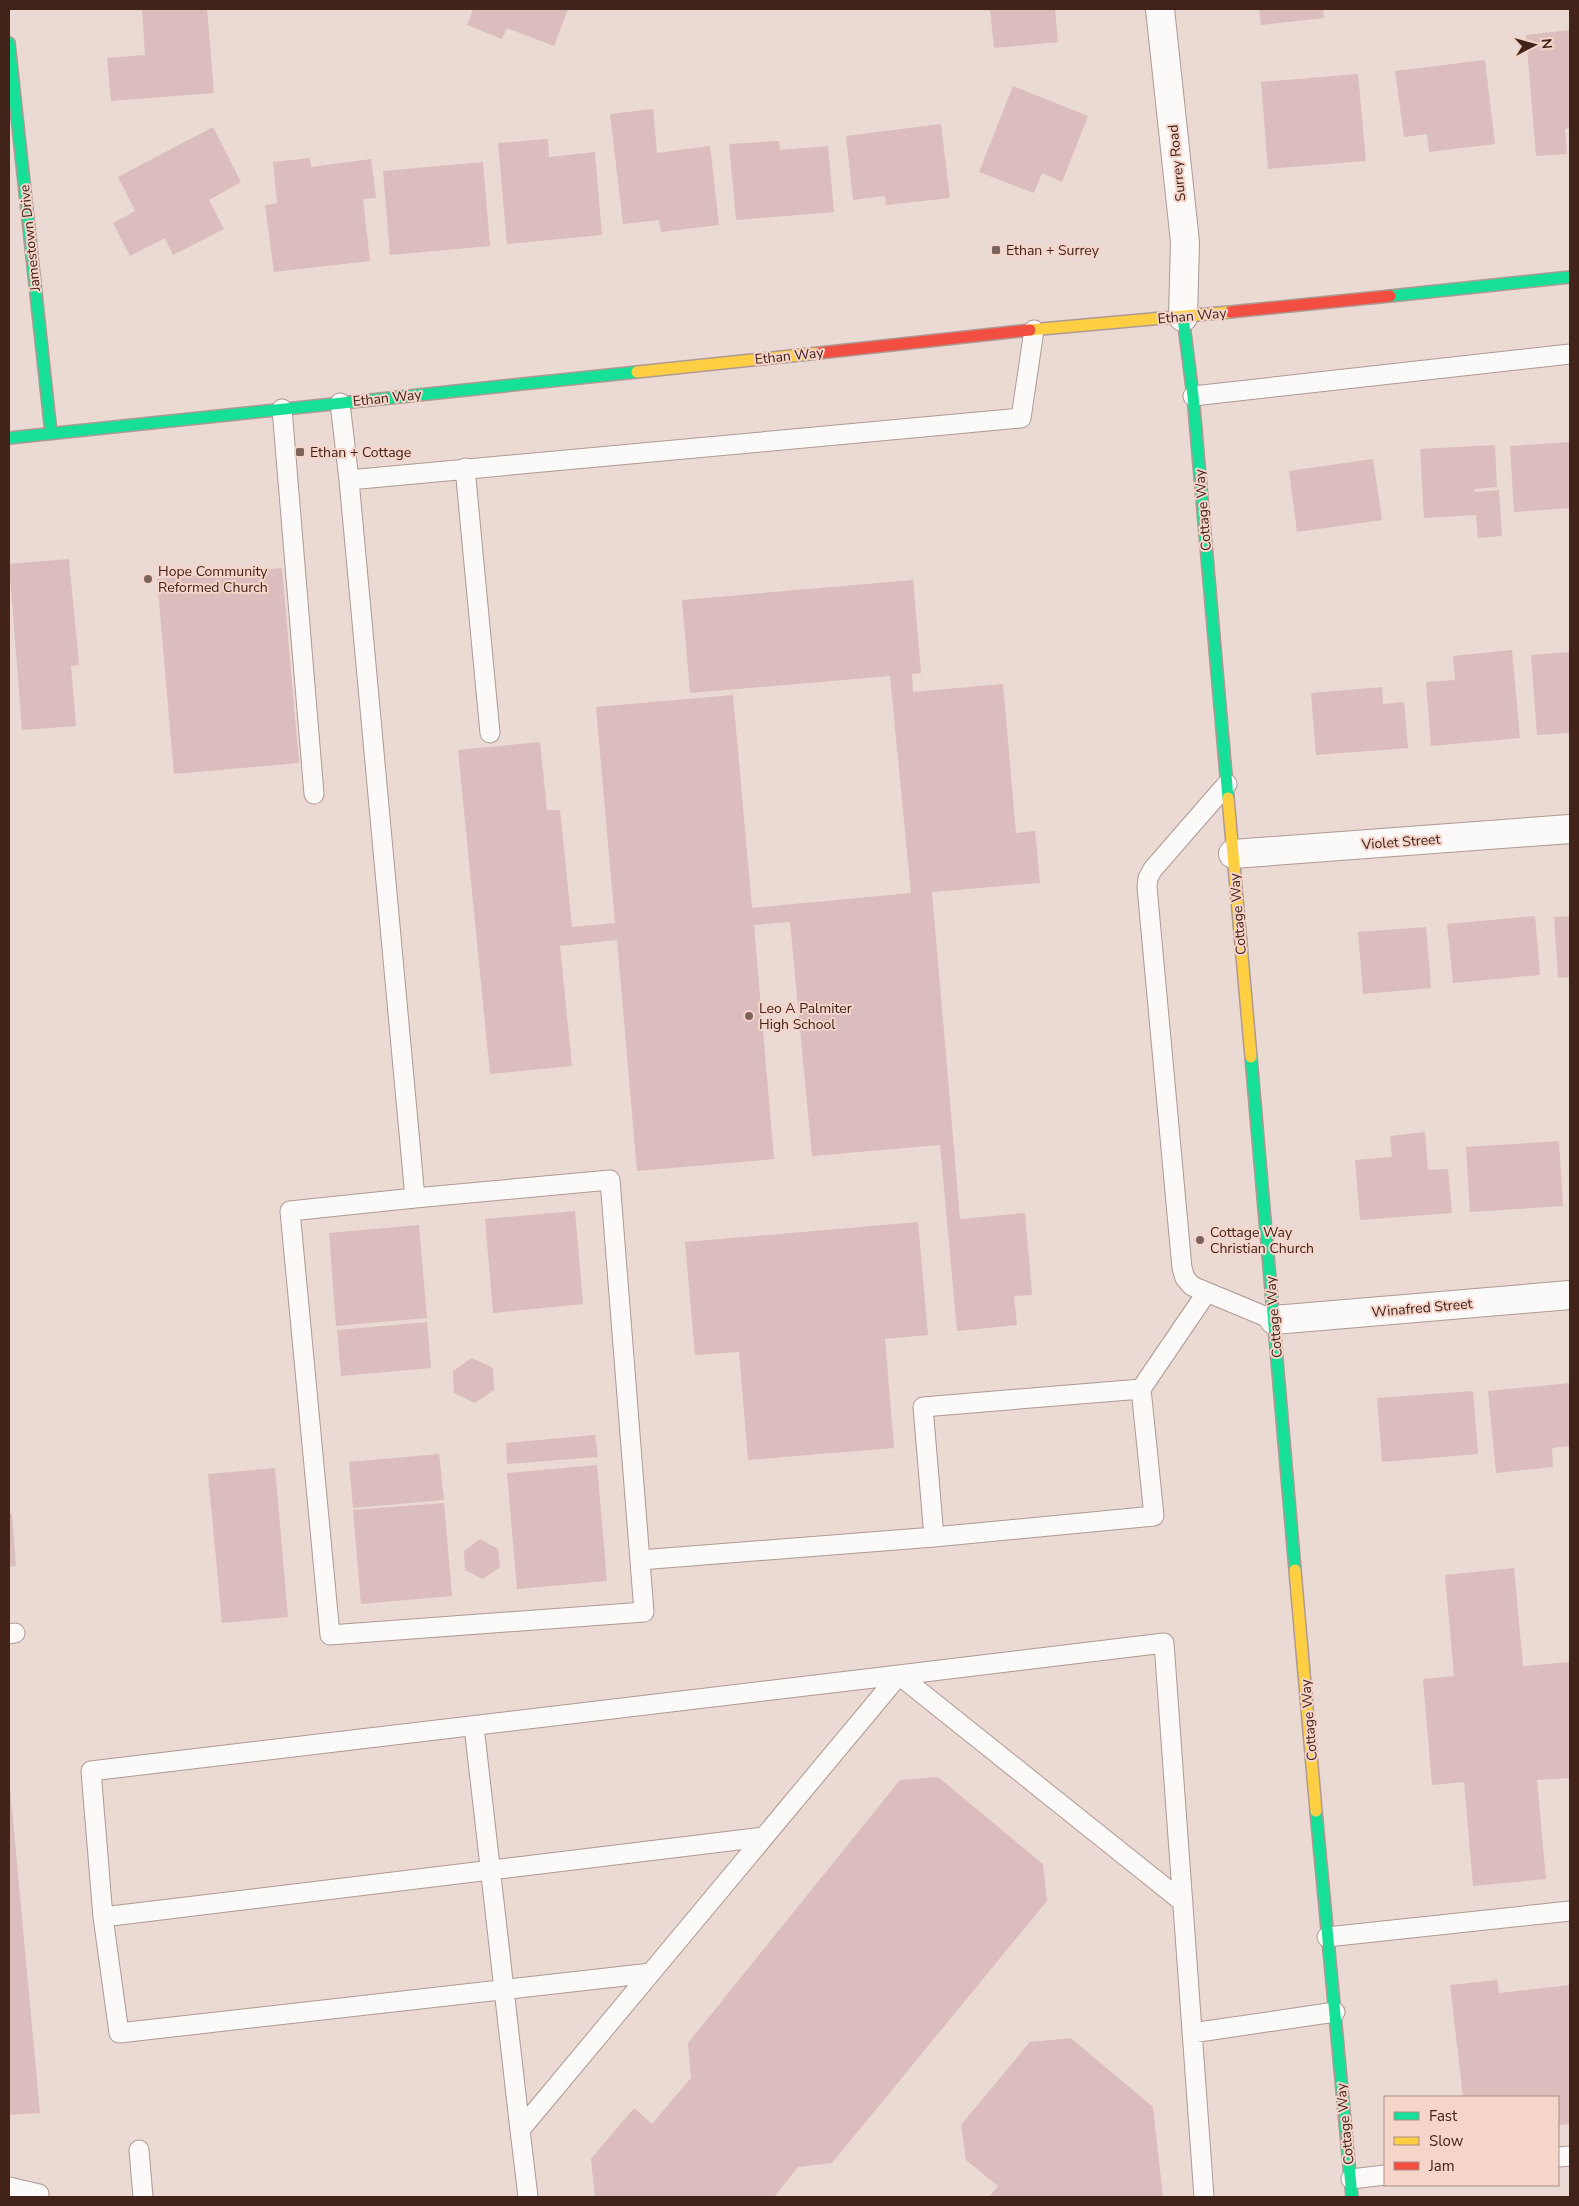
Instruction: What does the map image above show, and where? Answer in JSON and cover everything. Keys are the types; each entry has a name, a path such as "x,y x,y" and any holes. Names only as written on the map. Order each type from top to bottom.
{"street":[{"name":"Surrey Road","path":"1160,9 1185,242 1183,317"},
{"name":"Jamestown Drive","path":"9,43 51,433"},
{"name":"Ethan Way","path":"9,438 1034,330 1183,317 1570,277"},
{"name":"Cottage Way","path":"1183,317 1193,396 1327,1937 1352,2188"},
{"name":"Violet Street","path":"1233,854 1570,829"},
{"name":"Winafred Street","path":"1274,1320 1570,1296"}],"lane":[{"path":"349,480 1021,418 1034,330"},
{"path":"1193,396 1570,354"},
{"path":"340,403 349,480 415,1198"},
{"path":"282,409 314,794"},
{"path":"465,468 490,733"},
{"path":"1227,784 1153,869 1148,878 1147,887 1182,1268 1185,1278 1192,1286 1274,1320"},
{"path":"610,1180 644,1612 330,1635 290,1211 415,1198 610,1180"},
{"path":"640,1560 934,1537 1154,1516 1141,1389 1206,1292"},
{"path":"934,1537 923,1407 1141,1389"},
{"path":"651,1973 119,2033 103,1917 91,1771 1164,1643 1204,2197"},
{"path":"520,2130 899,1675"},
{"path":"899,1675 1183,1902"},
{"path":"474,1726 528,2197"},
{"path":"103,1917 764,1837"},
{"path":"1327,1937 1570,1911"},
{"path":"1192,2032 1335,2012"},
{"path":"139,2150 143,2197"},
{"path":"1352,2188 1384,2175"},
{"path":"9,2187 39,2194 39,2197"}],"building":[{"path":"142,9 207,9 214,93 111,101 107,58 145,55"},
{"path":"473,9 568,9 554,46 507,28 502,39 467,25"},
{"path":"990,9 1055,9 1058,42 994,48"},
{"path":"1259,9 1323,9 1324,18 1261,25"},
{"path":"1570,30 1570,128 1565,129 1567,154 1536,156 1526,35"},
{"path":"1485,60 1495,144 1429,152 1427,134 1404,137 1395,71"},
{"path":"1358,74 1366,161 1268,169 1261,82"},
{"path":"1013,86 1088,116 1062,182 1042,173 1034,193 979,172"},
{"path":"653,109 657,153 710,146 719,225 661,232 659,220 623,224 610,114"},
{"path":"941,124 950,198 886,205 885,196 853,200 846,136"},
{"path":"213,127 241,182 209,200 224,229 173,255 165,238 130,256 113,223 135,211 118,177"},
{"path":"548,139 549,157 595,152 602,235 507,244 498,143"},
{"path":"779,141 780,150 828,146 834,212 736,220 729,144"},
{"path":"310,158 311,167 371,159 376,198 363,199 370,261 274,272 265,205 277,203 273,162"},
{"path":"483,162 490,246 390,255 383,171"},
{"path":"1570,442 1570,508 1514,512 1510,446"},
{"path":"1495,445 1497,487 1474,489 1474,492 1499,490 1502,536 1478,538 1476,515 1424,518 1420,449"},
{"path":"1373,459 1382,520 1297,532 1289,471"},
{"path":"69,559 79,665 71,666 76,726 22,730 9,564"},
{"path":"282,568 299,763 174,774 157,579"},
{"path":"913,580 921,673 912,674 913,692 1003,684 1016,833 1035,831 1040,883 932,892 960,1219 1025,1213 1032,1295 1014,1296 1017,1325 957,1331 940,1145 812,1156 790,922 754,925 774,1159 637,1171 617,940 560,946 572,1066 490,1074 458,750 540,742 547,810 560,810 572,927 615,923 596,707 733,695 752,908 911,893 890,676 690,693 682,600"},
{"path":"1512,650 1520,738 1431,746 1426,682 1455,680 1453,656"},
{"path":"1570,652 1570,733 1537,735 1531,655"},
{"path":"1382,687 1383,704 1404,702 1408,748 1316,755 1311,693"},
{"path":"1535,916 1540,975 1453,983 1447,924"},
{"path":"1570,916 1570,977 1558,978 1554,917"},
{"path":"1426,927 1431,988 1363,994 1358,932"},
{"path":"1425,1132 1428,1170 1448,1169 1452,1213 1360,1220 1355,1160 1392,1157 1390,1136"},
{"path":"1559,1141 1563,1206 1470,1212 1466,1147"},
{"path":"575,1211 583,1304 493,1313 485,1219"},
{"path":"918,1222 928,1335 885,1339 894,1448 748,1460 739,1352 695,1355 685,1242"},
{"path":"419,1225 427,1318 336,1326 329,1233"},
{"path":"427,1322 431,1368 341,1376 337,1330"},
{"path":"472,1358 493,1368 494,1390 475,1403 454,1393 453,1371"},
{"path":"1570,1383 1570,1446 1552,1448 1553,1467 1496,1473 1488,1391"},
{"path":"1473,1391 1478,1454 1382,1462 1377,1398"},
{"path":"595,1435 598,1457 507,1464 506,1443"},
{"path":"439,1454 444,1500 353,1508 349,1462"},
{"path":"597,1465 607,1581 517,1589 507,1473"},
{"path":"275,1468 288,1617 222,1623 208,1474"},
{"path":"444,1503 452,1596 361,1604 353,1510"},
{"path":"9,1514 12,1514 16,1566 9,1567"},
{"path":"480,1539 498,1549 500,1567 483,1579 465,1570 464,1551"},
{"path":"1514,1568 1523,1666 1570,1662 1570,1778 1537,1780 1546,1879 1473,1886 1464,1782 1432,1785 1423,1679 1454,1676 1445,1575"},
{"path":"9,1777 40,2113 9,2115"},
{"path":"938,1777 1043,1864 1047,1901 832,2163 798,2167 774,2197 595,2197 591,2159 634,2108 652,2124 691,2078 688,2043 900,1780"},
{"path":"1497,1980 1499,1993 1570,1985 1570,2124 1559,2125 1559,2096 1463,2096 1450,1985"},
{"path":"1071,2038 1153,2107 1163,2197 989,2197 998,2186 966,2160 961,2125 1030,2042"}],"traffic: fast":[{"path":"9,43 51,433"},
{"path":"1390,296 1570,277"},
{"path":"1183,317 1193,396 1228,798"},
{"path":"9,438 637,372"},
{"path":"1251,1057 1295,1570"},
{"path":"1316,1811 1352,2197"}],"traffic: slow":[{"path":"1030,330 1230,312"},
{"path":"637,372 819,353"},
{"path":"1228,798 1251,1057"},
{"path":"1295,1570 1316,1811"}],"traffic: jam":[{"path":"1230,312 1390,296"},
{"path":"819,353 1030,330"}],"place":[{"name":"Ethan + Surrey","path":"996,250"},
{"name":"Ethan + Cottage","path":"300,452"},
{"name":"Hope Community Reformed Church","path":"148,579"},
{"name":"Leo A Palmiter High School","path":"749,1016"},
{"name":"Cottage Way Christian Church","path":"1200,1240"}]}
